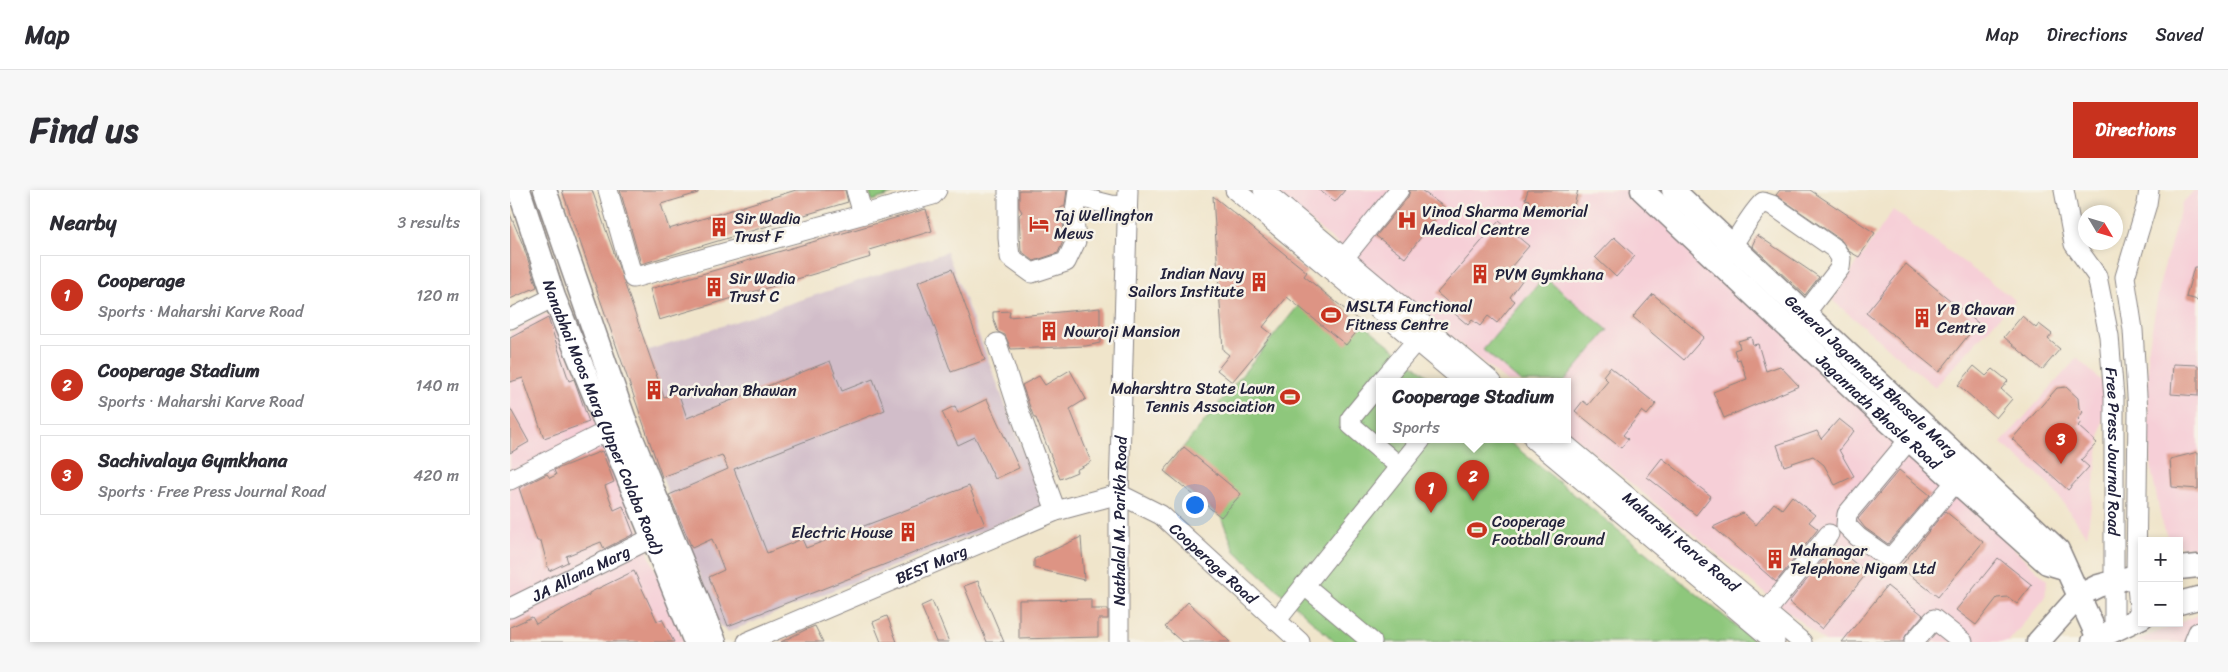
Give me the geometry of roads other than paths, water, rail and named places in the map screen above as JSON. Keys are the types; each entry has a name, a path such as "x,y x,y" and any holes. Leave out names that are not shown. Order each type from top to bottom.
{"main road":[{"name":"Nanabhai Moos Marg (Upper Colaba Road)","path":"519,190 554,297 609,430 715,642"},
{"name":"Nanabhai Moos Marg (Upper Colaba Road)","path":"546,190 627,426 695,642"},
{"name":"Jagannath Bhosle Road","path":"1642,190 1725,254 1962,474 2047,563 2064,568 2101,636"},
{"path":"1673,190 1725,254"},
{"path":"2183,568 2198,566"},
{"path":"2038,642 2080,595 2112,581 2138,575"},
{"path":"2183,602 2198,598"},
{"path":"2101,636 2138,618"}],"street":[{"path":"608,190 633,278 932,195 937,190"},
{"path":"856,190 863,214"},
{"path":"1008,190 1010,257 1032,273 1066,262 1076,241 1074,220 1079,194 1111,205 1128,198"},
{"path":"1235,190 1460,378"},
{"path":"1263,190 1487,378"},
{"path":"1344,258 1399,190"},
{"name":"Free Press Journal Road","path":"2064,190 2074,244 2097,276 2109,336 2114,398 2112,581 2101,636"},
{"name":"Free Press Journal Road","path":"2139,537 2138,412 2133,330 2125,277 2147,204 2149,190"},
{"name":"Nathalal M. Parikh Road","path":"1120,642 1119,494 1128,198"},
{"path":"1725,254 1755,210 1763,202 1772,205 1835,249 1840,258 1840,268 1798,322"},
{"path":"2097,276 2125,277"},
{"path":"510,319 554,297"},
{"path":"1387,378 1416,341"},
{"path":"997,343 1018,408 1056,511"},
{"path":"1376,391 1351,418 1350,422 1351,425 1399,466"},
{"path":"510,480 609,430"},
{"path":"1916,432 1848,514 1846,525 1858,537 1890,559 1962,474"},
{"path":"1276,620 1418,443"},
{"name":"Maharshi Karve Road","path":"1538,443 1776,642"},
{"name":"Maharshi Karve Road","path":"1564,443 1802,642"},
{"name":"BEST Marg","path":"747,642 1056,511 1119,494"},
{"name":"Cooperage Road","path":"1119,494 1161,515 1300,642"},
{"name":"JA Allana Marg","path":"510,608 660,534"},
{"path":"1766,612 1829,534"},
{"path":"1304,585 1372,642"},
{"path":"1914,642 1934,619 1963,642"},
{"path":"2194,642 2198,632"}],"place":[{"name":"Vinod Sharma Memorial Medical Centre","path":"1407,220"},
{"name":"Taj Wellington Mews","path":"1039,224"},
{"name":"Sir Wadia Trust F","path":"719,227"},
{"name":"PVM Gymkhana","path":"1480,274"},
{"name":"Indian Navy Sailors Institute","path":"1259,282"},
{"name":"Sir Wadia Trust C","path":"714,287"},
{"name":"MSLTA Functional Fitness Centre","path":"1331,315"},
{"name":"Y B Chavan Centre","path":"1922,318"},
{"name":"Nowroji Mansion","path":"1049,331"},
{"name":"Parivahan Bhawan","path":"654,390"},
{"name":"Maharshtra State Lawn Tennis Association","path":"1290,397"},
{"name":"Sachivalaya Gymkhana","path":"2061,464"},
{"name":"Cooperage Stadium","path":"1473,501"},
{"name":"Cooperage","path":"1431,513"},
{"name":"Cooperage Football Ground","path":"1477,530"},
{"name":"Electric House","path":"908,532"},
{"name":"Mahanagar Telephone Nigam Ltd","path":"1775,559"}]}
